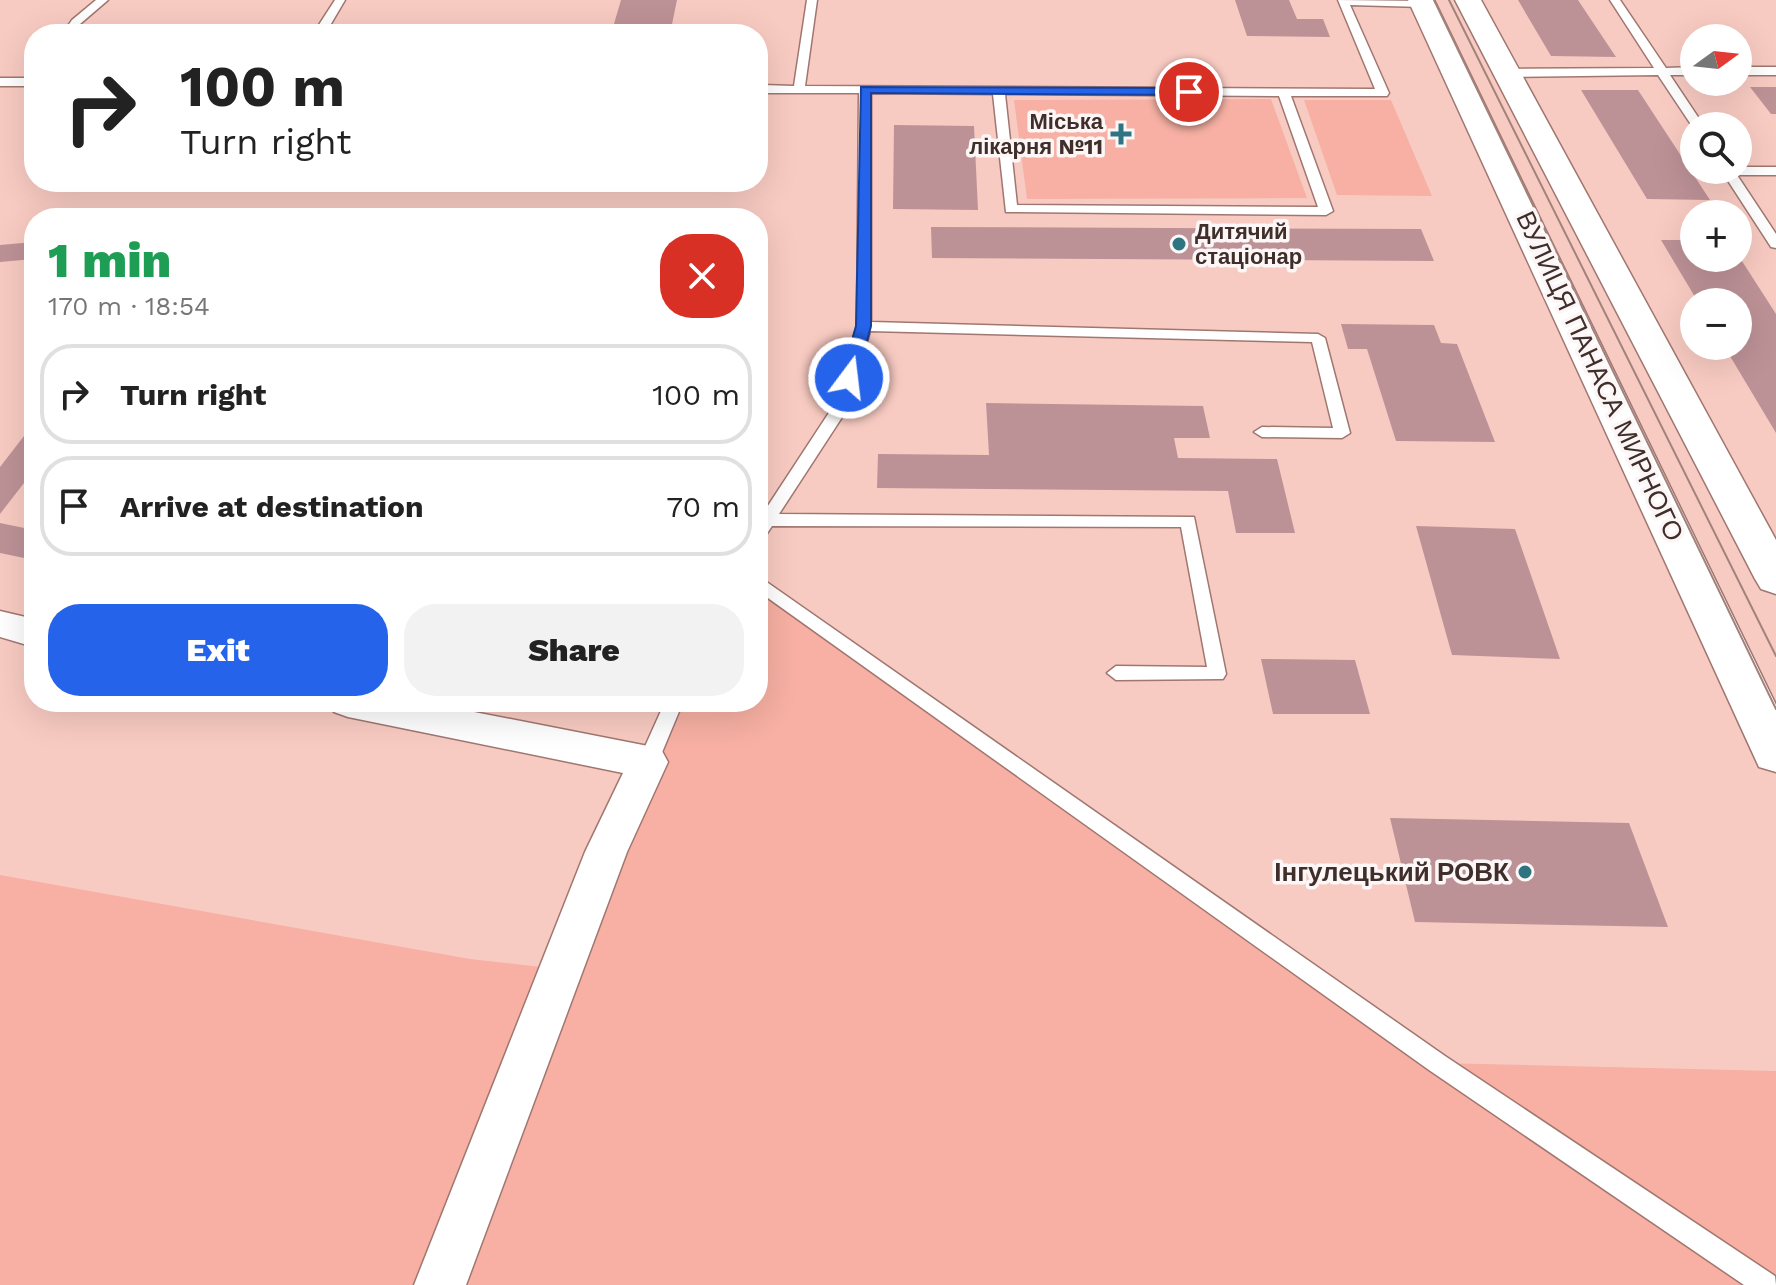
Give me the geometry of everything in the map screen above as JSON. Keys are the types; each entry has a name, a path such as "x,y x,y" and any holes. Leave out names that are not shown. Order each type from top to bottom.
{"main road":[{"name":"ВУЛИЦЯ ПАНАСА МИРНОГО","path":"1468,0 1776,579"},
{"name":"ВУЛИЦЯ ПАНАСА МИРНОГО","path":"1422,2 1776,754"}],"street":[{"path":"0,624 24,630"},
{"path":"398,712 648,762 606,852 440,1285"}],"lane":[{"path":"75,24 103,0"},
{"path":"325,24 340,0"},
{"path":"799,89 812,0"},
{"path":"1615,0 1689,112"},
{"path":"768,89 1383,93 1343,1 1422,2"},
{"path":"1505,73 1680,71"},
{"path":"1752,71 1776,71"},
{"path":"0,82 24,82"},
{"path":"768,519 842,405 864,326 865,90"},
{"path":"999,90 1011,209 1326,211 1284,92"},
{"path":"1752,171 1776,171"},
{"path":"1736,184 1776,244"},
{"path":"864,326 1318,338 1342,433 1262,432"},
{"path":"768,527 1188,521 1217,674 1116,673"},
{"path":"768,589 1437,1063 1766,1285"},
{"path":"648,762 670,712"}],"shaded area":[{"path":"1271,99 1307,198 1027,199 1014,100"},
{"path":"1304,100 1391,100 1432,196 1337,195"},
{"path":"768,589 1437,1063 1776,1071 1776,1285 0,1285 0,875 470,959 560,969 670,712 768,712"}],"building":[{"path":"621,0 677,0 672,24 614,24"},
{"path":"1235,0 1289,0 1297,19 1323,19 1330,37 1247,36"},
{"path":"1518,0 1578,0 1616,57 1551,56"},
{"path":"1752,87 1776,87 1776,114 1771,114"},
{"path":"1581,90 1638,90 1680,154 1680,184 1700,184 1710,200 1647,199"},
{"path":"894,125 974,126 978,210 893,209"},
{"name":"Дитячий стаціонар","path":"931,227 1421,229 1434,261 932,258"},
{"path":"1661,240 1680,240 1680,272"},
{"path":"24,243 24,260 0,262 0,245"},
{"path":"1680,272 1749,272 1776,314 1776,433 1732,360 1752,360 1752,288 1690,288"},
{"path":"1341,324 1434,325 1441,343 1457,344 1495,442 1396,441 1367,349 1348,349"},
{"path":"986,403 1203,406 1210,438 1174,438 1178,458 1277,459 1295,533 1236,533 1228,491 877,488 878,454 989,455"},
{"path":"24,436 24,483 0,514 0,467"},
{"path":"0,523 24,528 24,558 0,553"},
{"path":"1416,526 1515,529 1560,659 1452,655"},
{"path":"1261,659 1355,660 1370,714 1273,714"},
{"name":"Інгулецький РОВК","path":"1390,818 1629,823 1668,927 1415,922"}],"tram line":[{"path":"1434,0 1776,709"},
{"path":"1449,0 1776,656"}],"place":[{"name":"Міська лікарня №11","path":"1121,134"},
{"name":"Дитячий стаціонар","path":"1179,244"},
{"name":"Інгулецький РОВК","path":"1525,872"}],"route":[{"path":"849,378 864,326 865,90 1189,92"}]}
